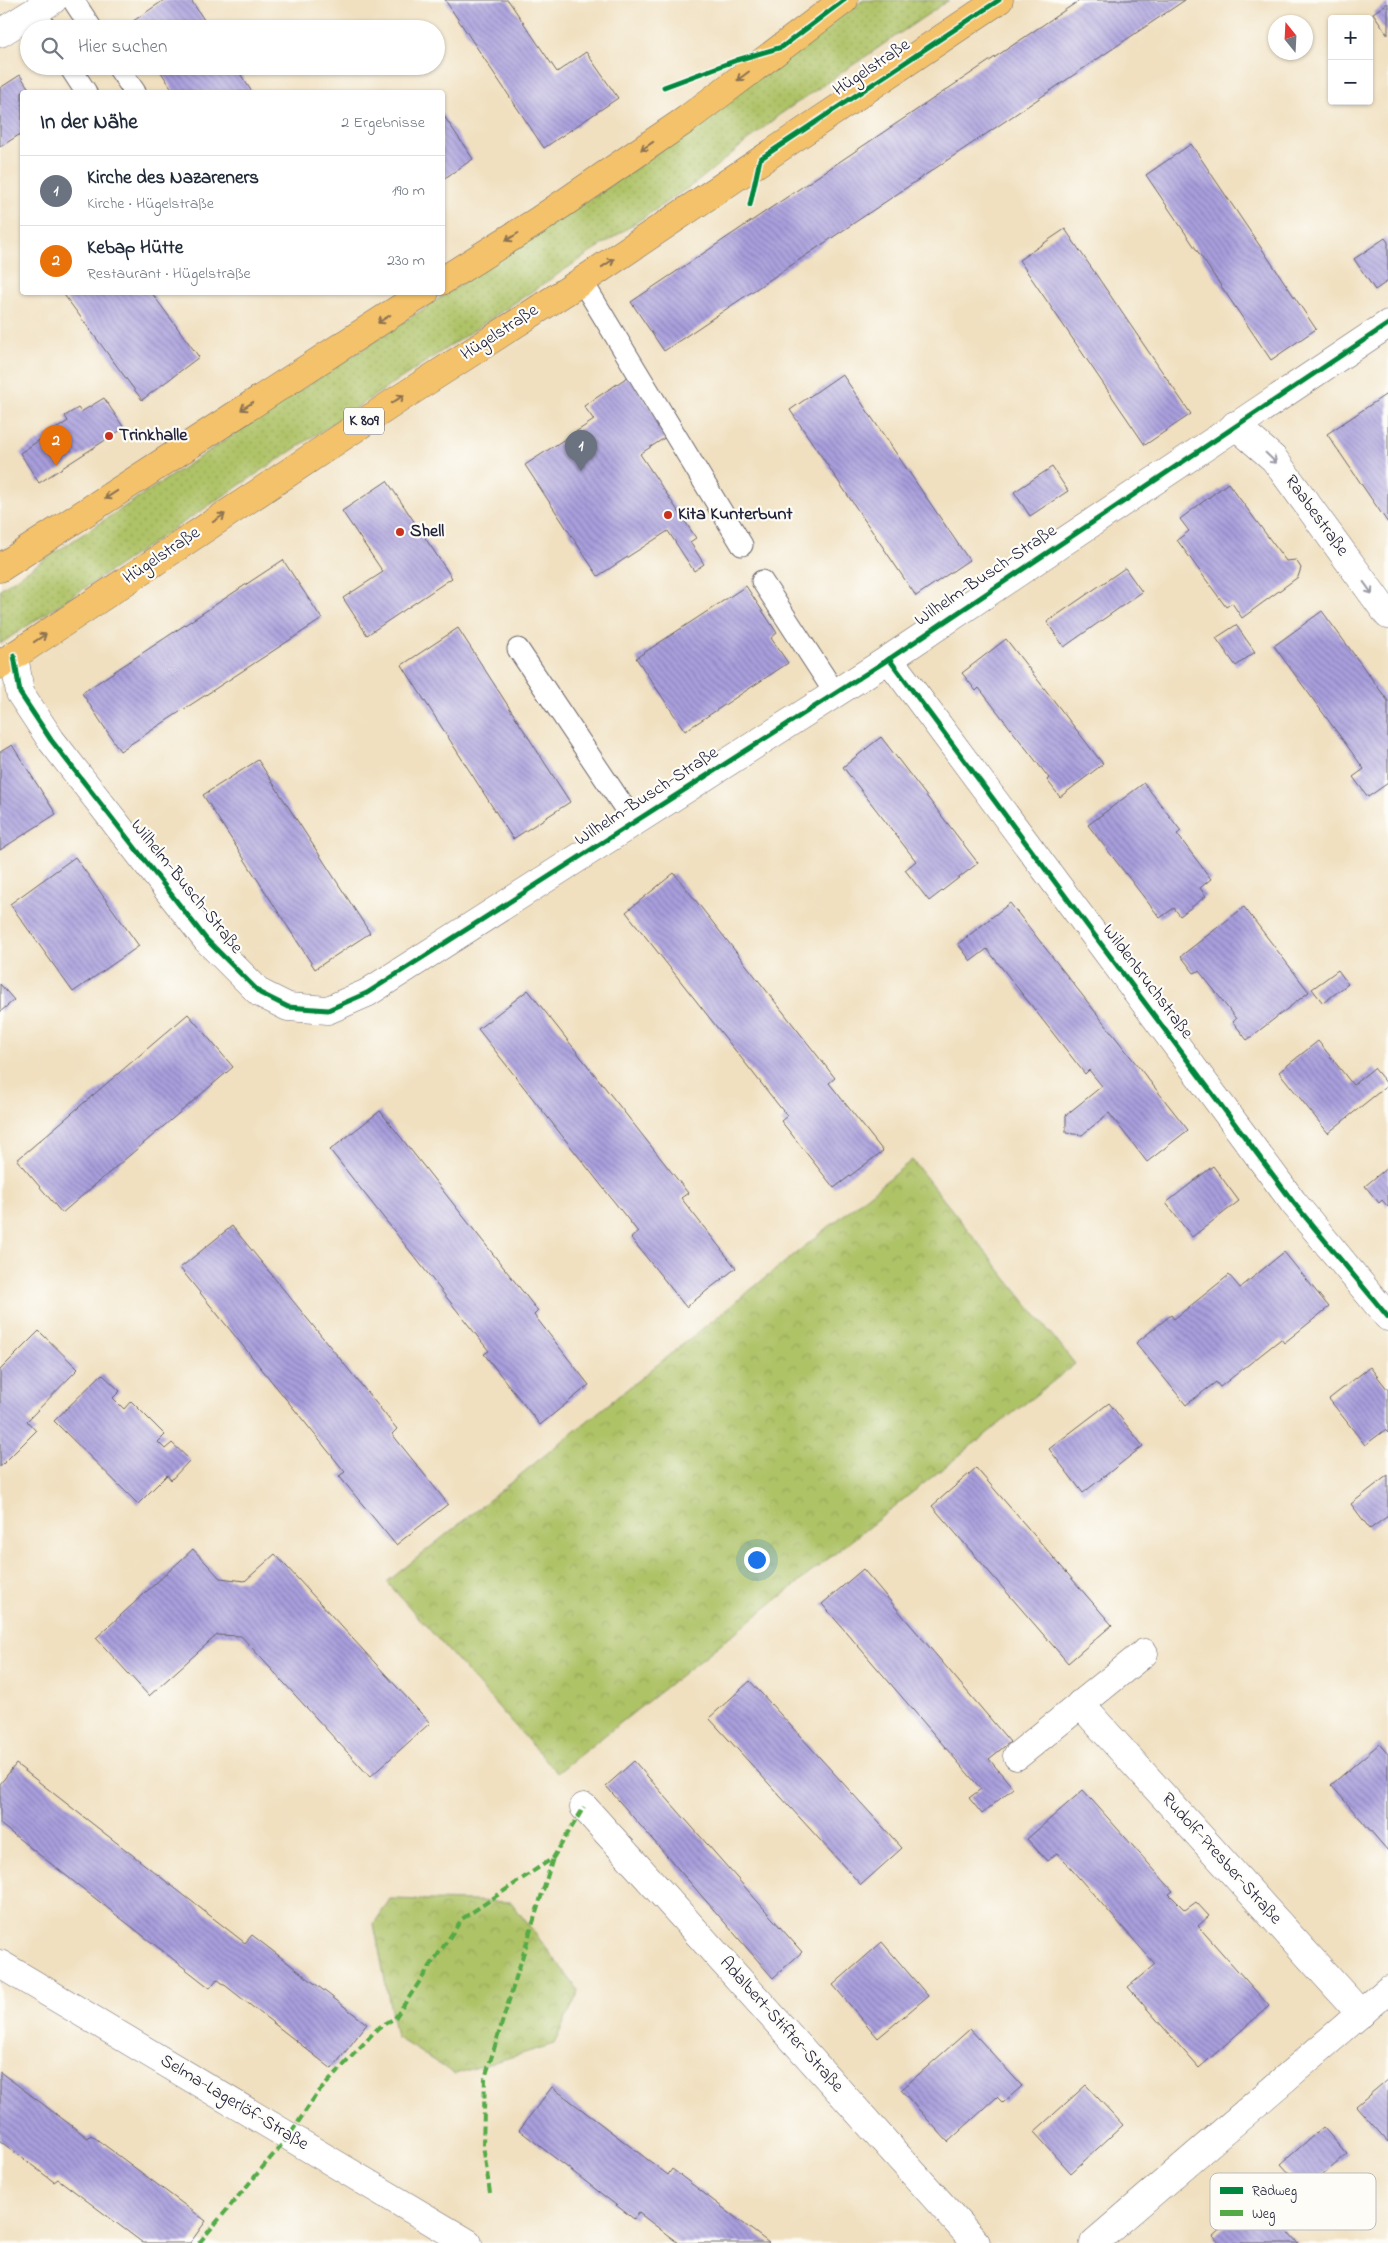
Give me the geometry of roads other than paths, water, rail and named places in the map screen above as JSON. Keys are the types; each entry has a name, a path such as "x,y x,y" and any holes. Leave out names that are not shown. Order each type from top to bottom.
{"main road":[{"path":"445,280 539,220 687,119 844,0"},
{"name":"Hügelstraße","path":"7,660 399,398 582,281 992,3"},
{"path":"0,568 420,295"}],"street":[{"path":"29,20 44,13"},
{"path":"0,33 20,24"},
{"name":"Wilhelm-Busch-Straße","path":"7,660 20,693 51,740 206,938 260,993 288,1007 328,1010 367,993 889,659 1388,324"},
{"name":"Raabestraße","path":"1235,425 1274,459 1388,615"},
{"name":"Wildenbruchstraße","path":"889,659 1293,1202 1388,1318"},
{"path":"1017,1756 1144,1653"},
{"name":"Rudolf-Presber-Straße","path":"1080,1704 1361,2014"},
{"name":"Adalbert-Stifter-Straße","path":"584,1807 976,2243"},
{"name":"Selma-Lagerlöf-Straße","path":"0,1964 468,2243"},
{"path":"1094,2243 1388,1990"}],"lane":[{"path":"73,0 86,20"},
{"path":"75,75 85,90"},
{"path":"123,75 134,90"},
{"path":"582,281 742,545"},
{"path":"762,581 835,693"},
{"path":"518,649 634,822"}],"place":[{"name":"Trinkhalle","path":"109,436"},
{"name":"Kebap Hütte","path":"56,466"},
{"name":"Kirche des Nazareners","path":"581,471"},
{"name":"Kita Kunterbunt","path":"668,515"},
{"name":"Shell","path":"400,532"}]}
